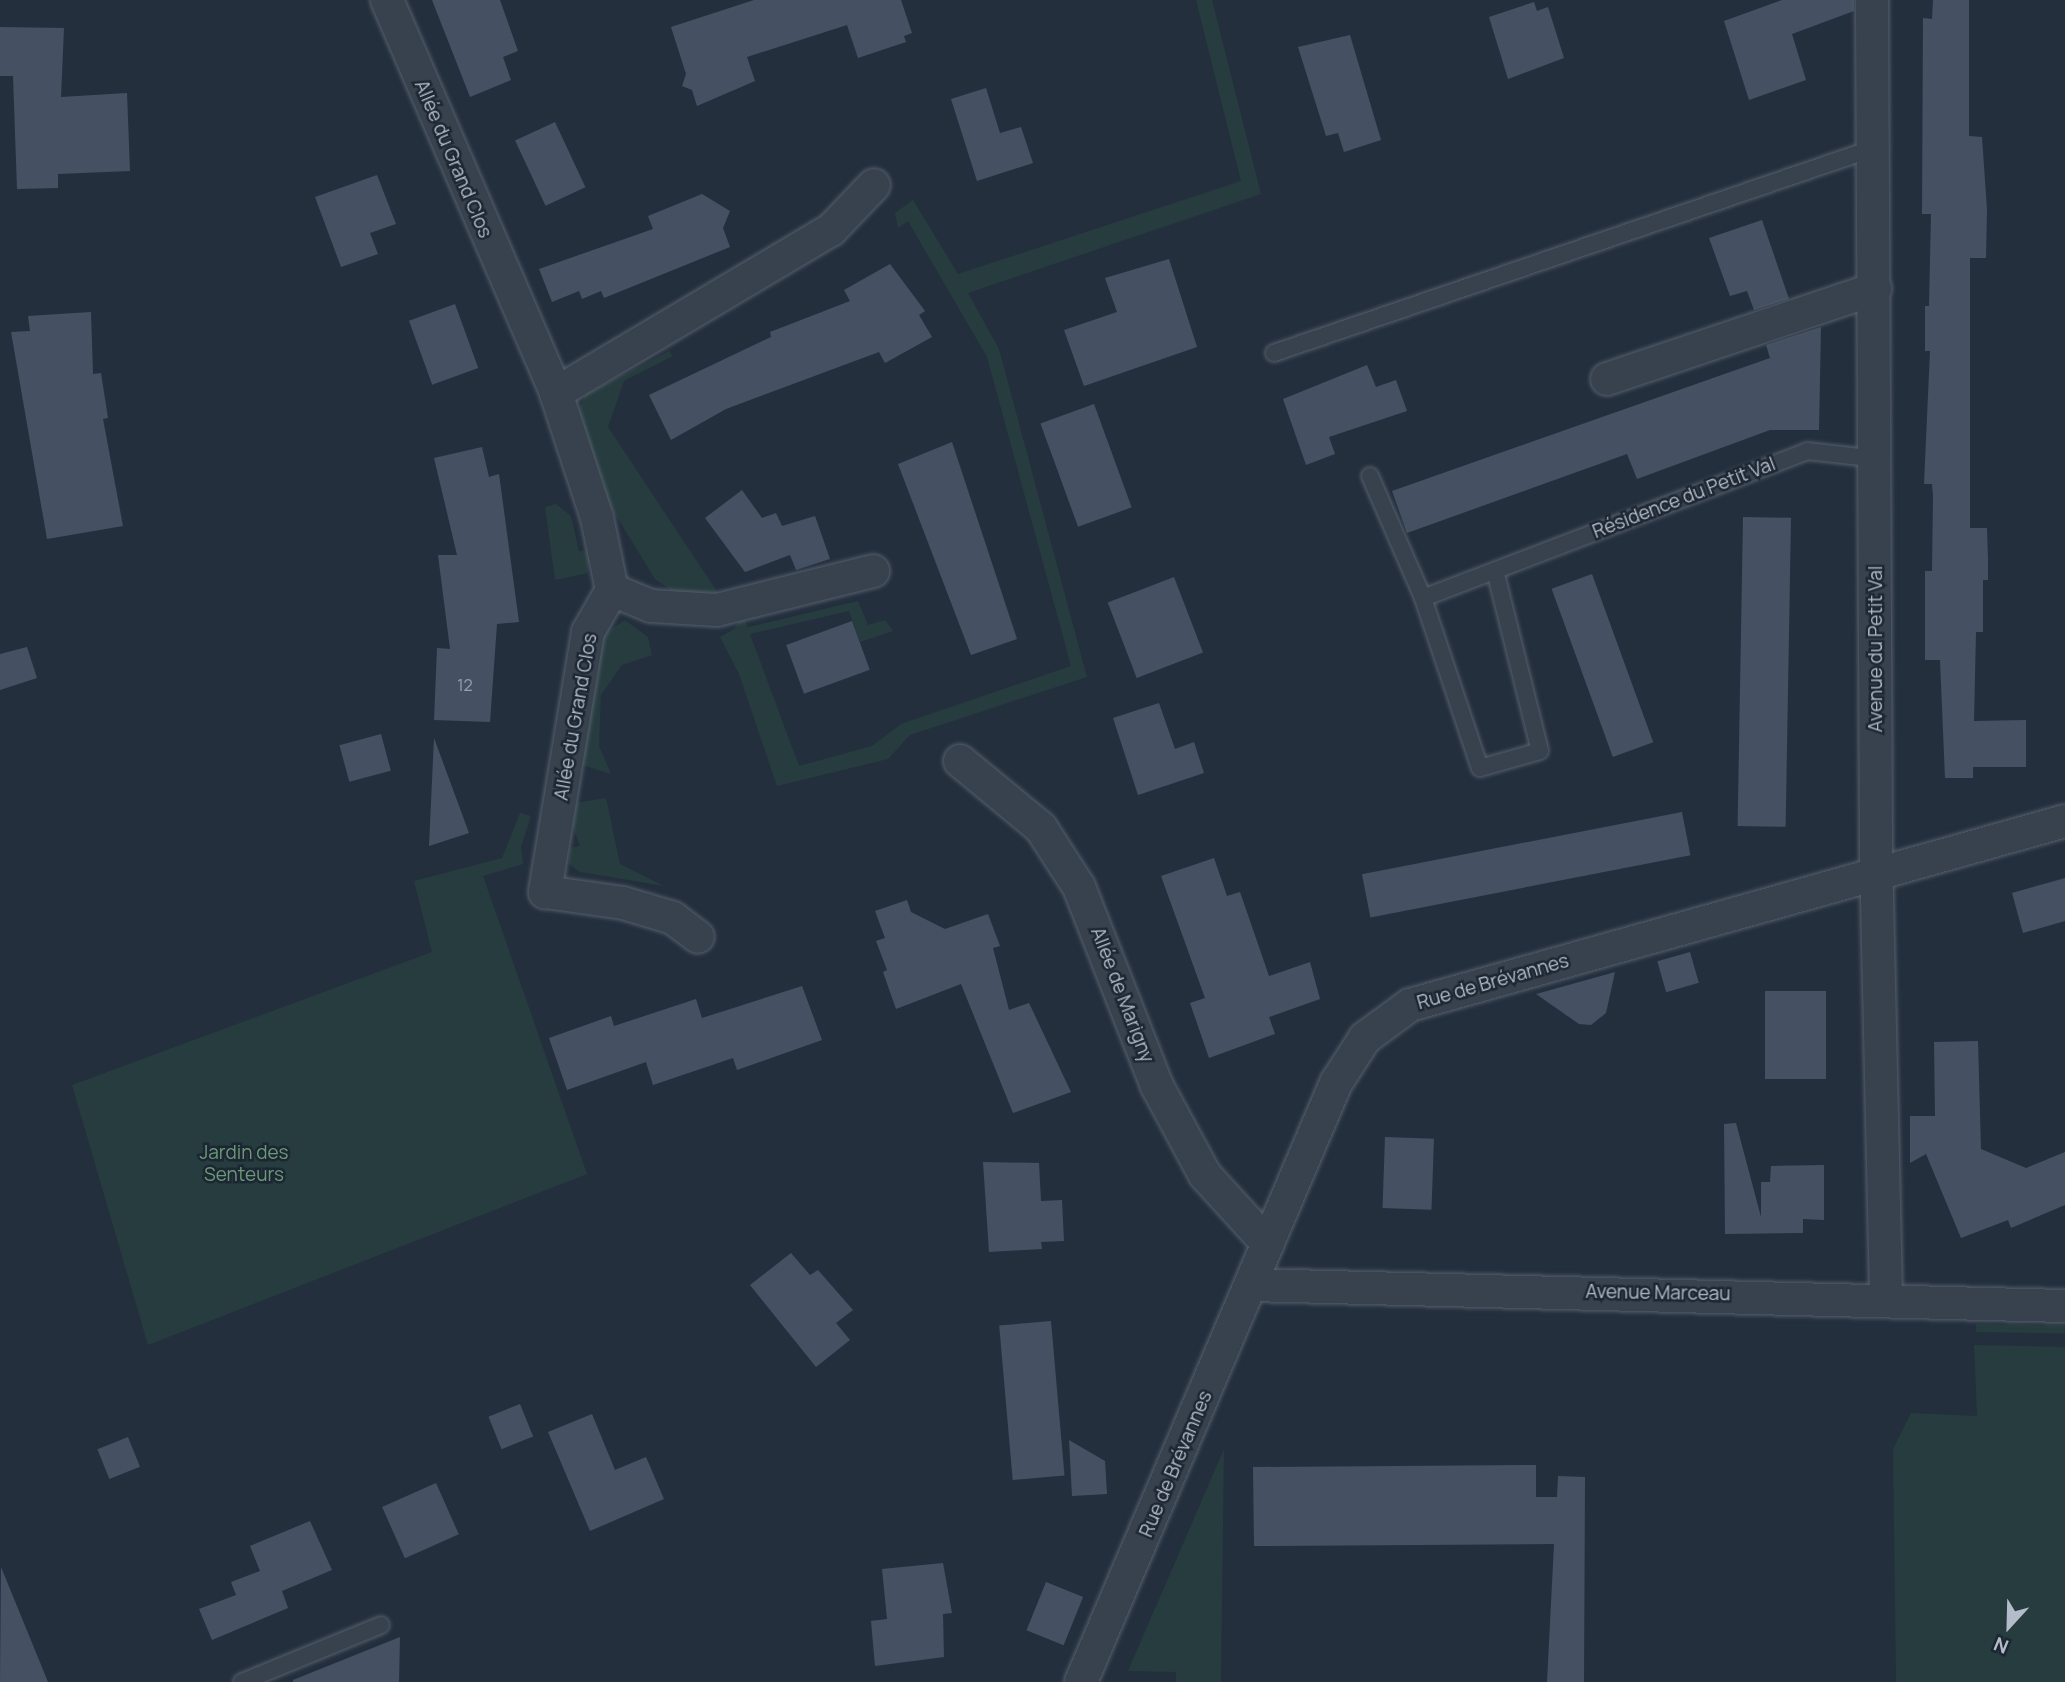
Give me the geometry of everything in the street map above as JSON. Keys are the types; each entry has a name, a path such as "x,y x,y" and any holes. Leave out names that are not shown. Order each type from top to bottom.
{"street":[{"name":"Allée du Grand Clos","path":"387,0 556,393 597,518 612,590 588,632 545,892 623,903 673,918 698,937"},
{"name":"Avenue du Petit Val","path":"1872,0 1878,874 1886,1297"},
{"path":"556,393 831,230 874,185"},
{"path":"1607,379 1875,289"},
{"path":"612,590 651,606 717,610 873,571"},
{"name":"Allée de Marigny","path":"960,761 1041,828 1079,887 1157,1086 1205,1175 1268,1244"},
{"name":"Rue de Brévannes","path":"1081,1682 1349,1059 1364,1038 1410,1005 2065,821"},
{"name":"Avenue Marceau","path":"1251,1285 1886,1297 2065,1306"}],"lane":[{"path":"1273,353 1874,148"},
{"name":"Résidence du Petit Val","path":"1423,598 1807,451 1877,459"},
{"path":"1370,476 1423,598 1480,768 1540,751 1495,571"},
{"path":"242,1682 381,1625"}],"green space":[{"path":"1196,0 1212,0 1261,194 968,293 999,349 1087,677 910,735 888,759 777,786 739,674 720,637 734,629 742,616 748,627 858,601 868,625 885,620 893,631 860,642 849,611 750,634 799,766 872,746 901,724 1071,666 987,357 908,221 898,228 895,213 913,200 958,274 1241,181"},
{"path":"669,351 673,356 624,381 608,427 722,599 673,592 655,579 604,496 576,414 586,394"},
{"path":"556,504 571,516 579,551 590,551 588,573 555,580 545,507"},
{"path":"625,620 648,637 652,655 622,665 601,695 599,746 611,774 582,765 602,635"},
{"path":"606,798 620,864 664,886 580,872 569,864 570,848 580,846 571,823 575,803"},
{"name":"Jardin des Senteurs","path":"520,813 531,816 521,847 523,864 483,876 587,1174 148,1345 72,1085 432,952 414,881 502,858"},
{"path":"1976,1324 2065,1326 2065,1334 1976,1332"},
{"path":"1974,1345 2065,1347 2065,1682 1896,1682 1893,1449 1911,1413 1977,1416"},
{"path":"1224,1449 1221,1682 1176,1682 1176,1672 1128,1671"}],"building":[{"path":"432,0 500,0 518,51 503,57 511,80 470,97"},
{"path":"754,0 901,0 912,33 904,36 906,42 858,58 847,25 747,57 755,81 697,106 692,90 682,86 686,74 671,27"},
{"path":"1782,0 1854,0 1854,11 1792,34 1806,80 1749,100 1724,21"},
{"path":"1933,0 1969,0 1969,136 1982,137 1987,210 1986,258 1970,258 1970,528 1987,528 1988,559 1988,580 1983,580 1983,632 1976,632 1974,721 2026,720 2026,767 1973,767 1973,778 1945,778 1940,660 1925,660 1925,571 1932,571 1933,496 1932,484 1924,484 1930,351 1925,351 1925,306 1929,306 1931,214 1922,214 1923,18 1932,19"},
{"path":"1534,2 1537,11 1548,7 1564,58 1508,79 1489,17"},
{"path":"0,27 64,28 61,97 127,93 130,171 58,174 58,188 17,189 13,76 0,76"},
{"path":"1350,35 1381,140 1344,152 1338,133 1326,136 1298,47"},
{"path":"986,88 1000,133 1021,127 1033,163 977,181 951,99"},
{"path":"555,122 585,187 546,206 515,141"},
{"path":"377,175 396,224 370,233 378,254 341,267 315,197"},
{"path":"702,194 730,211 723,228 730,247 604,298 601,291 582,299 579,291 552,302 539,269 653,229 648,216"},
{"path":"1762,220 1789,299 1754,310 1747,291 1730,296 1709,238"},
{"path":"1169,259 1197,347 1084,386 1064,330 1117,312 1105,278"},
{"path":"890,264 925,311 919,315 932,337 885,363 879,352 726,409 671,440 649,395 771,337 770,332 850,301 844,290"},
{"path":"455,304 478,368 432,385 409,321"},
{"path":"91,312 93,374 101,373 108,418 103,419 123,526 47,539 11,332 30,331 28,316"},
{"path":"1821,327 1819,430 1770,430 1637,479 1627,454 1407,533 1392,491 1770,358 1766,345"},
{"path":"1367,365 1376,387 1396,380 1407,411 1329,437 1335,454 1306,465 1283,399"},
{"path":"1094,404 1132,507 1078,527 1040,423"},
{"path":"952,442 1017,639 971,655 898,464"},
{"path":"482,447 489,477 499,474 519,622 497,624 490,722 434,720 437,648 450,649 438,555 457,555 434,458"},
{"path":"742,490 762,518 776,513 782,526 815,516 830,559 796,570 790,555 745,572 705,518"},
{"path":"1743,517 1791,518 1786,827 1738,826"},
{"path":"1592,574 1653,742 1613,757 1552,589"},
{"path":"1174,577 1203,653 1137,678 1108,602"},
{"path":"852,621 870,670 804,694 786,645"},
{"path":"27,647 37,678 0,690 0,654"},
{"path":"1159,703 1175,749 1194,742 1204,773 1138,795 1113,718"},
{"path":"381,734 391,771 349,782 339,745"},
{"path":"434,738 469,833 429,846"},
{"path":"1682,812 1690,855 1370,917 1362,874"},
{"path":"1214,858 1227,896 1240,892 1269,976 1310,962 1320,999 1269,1017 1275,1034 1209,1058 1190,1003 1205,998 1161,876"},
{"path":"2065,878 2065,921 2023,933 2012,893"},
{"path":"907,900 911,912 945,929 988,914 1000,946 993,948 1009,1010 1029,1003 1071,1092 1013,1113 961,984 896,1009 883,972 887,970 876,941 885,938 875,911"},
{"path":"1690,952 1699,983 1666,992 1657,961"},
{"path":"1615,972 1606,1013 1591,1025 1579,1024 1536,994"},
{"path":"802,986 822,1040 737,1070 733,1058 653,1085 646,1062 567,1090 549,1038 611,1016 614,1026 696,999 702,1018"},
{"path":"1765,991 1826,991 1826,1079 1765,1079"},
{"path":"1978,1041 1981,1149 2026,1168 2065,1152 2065,1205 2011,1228 2008,1220 1961,1238 1926,1154 1910,1163 1910,1116 1935,1116 1934,1042"},
{"path":"1736,1123 1761,1217 1761,1182 1770,1182 1771,1166 1824,1165 1824,1220 1803,1219 1803,1233 1725,1234 1724,1124"},
{"path":"1385,1137 1434,1139 1431,1210 1383,1208"},
{"path":"983,1162 1039,1163 1041,1201 1062,1200 1064,1241 1041,1242 1042,1249 989,1252"},
{"path":"791,1253 810,1275 818,1270 853,1310 836,1323 850,1340 816,1367 750,1285"},
{"path":"1051,1321 1065,1475 1013,1480 999,1326"},
{"path":"520,1404 533,1436 502,1449 488,1417"},
{"path":"592,1414 615,1470 646,1457 664,1499 590,1531 548,1432"},
{"path":"128,1437 140,1467 109,1479 97,1449"},
{"path":"1069,1440 1105,1461 1107,1494 1072,1496"},
{"path":"1536,1465 1536,1497 1557,1497 1558,1476 1585,1477 1584,1682 1547,1682 1554,1544 1254,1546 1253,1467"},
{"path":"436,1483 459,1534 405,1558 382,1507"},
{"path":"310,1521 332,1570 282,1591 288,1608 212,1640 199,1609 236,1595 231,1582 260,1571 250,1546"},
{"path":"943,1563 952,1613 943,1614 944,1657 875,1666 871,1621 887,1619 882,1569"},
{"path":"1,1567 48,1682 0,1682"},
{"path":"1046,1582 1083,1597 1064,1645 1027,1630"},
{"path":"400,1637 399,1682 293,1682 293,1680"}]}
